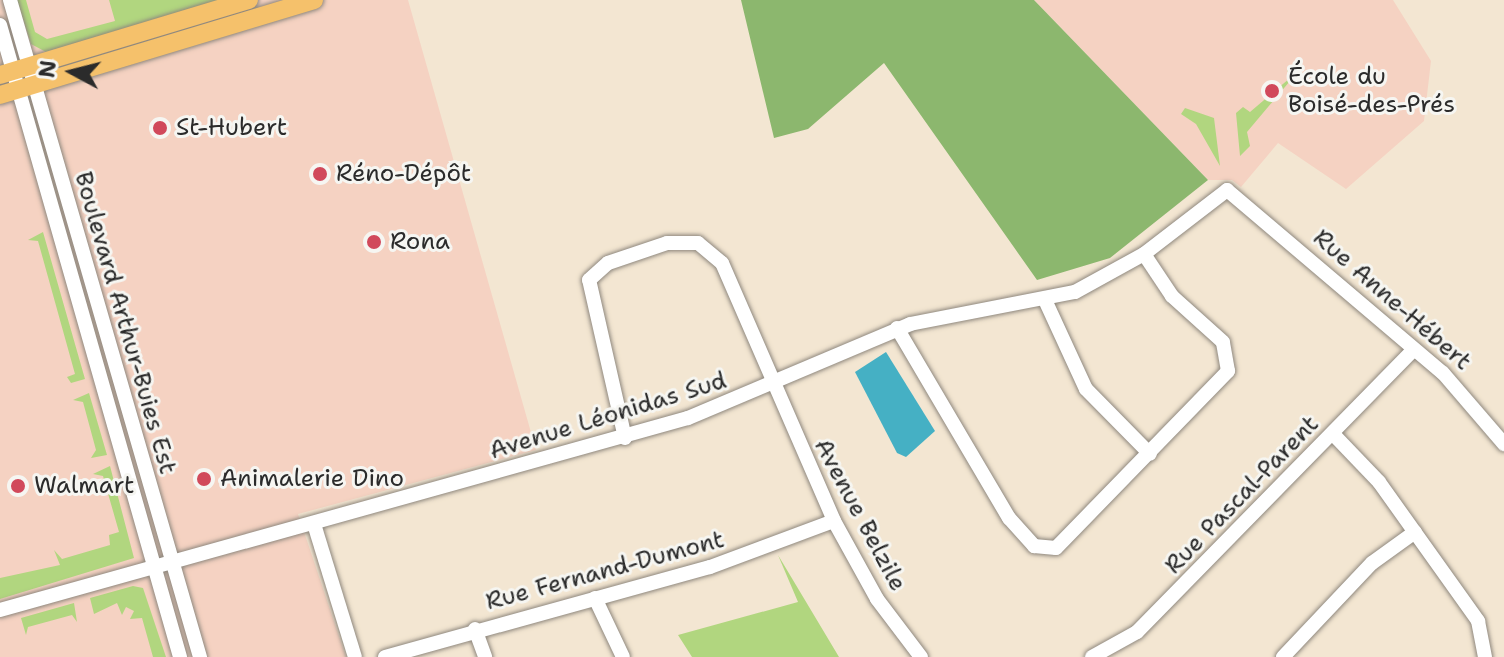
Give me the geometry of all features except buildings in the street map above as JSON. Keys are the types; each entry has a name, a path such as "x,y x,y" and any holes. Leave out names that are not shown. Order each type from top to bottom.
{"main road":[{"path":"14,71 249,0"},
{"path":"17,91 314,0"}],"street":[{"name":"Boulevard Arthur-Buies Est","path":"10,0 17,91 180,657"},
{"name":"Boulevard Arthur-Buies Est","path":"0,25 14,71"},
{"name":"Boulevard Arthur-Buies Est","path":"17,91 200,657"},
{"name":"Avenue Léonidas Sud","path":"0,610 625,438 772,386 897,328 1045,300 1144,254 1216,193 1240,198"},
{"name":"Rue Anne-Hébert","path":"1240,198 1469,397 1504,444"},
{"name":"Avenue Belzile","path":"625,438 587,293 596,269 682,241 712,251 834,521 877,599 921,657"},
{"path":"897,328 1009,518 1034,546 1064,543 1150,454 1230,360 1223,342 1172,296 1144,254"},
{"path":"1045,300 1080,380 1150,454"},
{"name":"Rue Pascal-Parent","path":"1092,657 1111,654 1216,555 1413,350"},
{"path":"1333,434 1415,532 1482,628 1485,657"},
{"name":"Rue Fernand-Dumont","path":"385,657 475,629 772,548 834,521"},
{"path":"314,524 355,657"},
{"path":"1283,657 1372,563 1415,532"},
{"path":"595,598 623,657"},
{"path":"475,629 485,657"}],"shaded area":[{"path":"0,0 408,0 536,450 298,514 346,657 0,657"},
{"name":"École du Boisé-des-Prés","path":"1034,0 1393,0 1431,61 1424,121 1346,189 1278,143 1241,187 1232,180 1208,180"}],"green space":[{"path":"17,0 26,0 35,32 47,39 115,21 109,0 226,0 46,52 31,44"},
{"path":"741,0 1034,0 1208,180 1110,258 1037,280 884,63 808,129 774,138"},
{"path":"1287,70 1295,75 1247,132 1250,146 1240,156 1236,113 1243,107 1250,112 1290,78"},
{"path":"1185,108 1214,118 1220,166 1196,124 1181,114"},
{"path":"43,232 85,379 71,383 67,377 75,374 38,241 28,240"},
{"path":"89,393 107,455 91,458 96,450 83,402 73,400"},
{"path":"110,466 134,558 0,599 0,578 60,565 54,550 62,559 110,545 109,535 119,532 103,476 93,474"},
{"path":"778,555 839,657 692,657 678,635 798,602"},
{"path":"133,586 143,588 166,657 153,657 142,618 130,619 134,611 126,607 122,615 117,603 94,614 90,598"},
{"path":"74,603 77,622 72,615 28,627 26,635 21,618"}],"water":[{"path":"886,352 935,431 906,457 897,453 855,372"}],"place":[{"name":"École du Boisé-des-Prés","path":"1272,91"},
{"name":"St-Hubert","path":"160,128"},
{"name":"Réno-Dépôt","path":"320,174"},
{"name":"Rona","path":"374,242"},
{"name":"Animalerie Dino","path":"204,479"},
{"name":"Walmart","path":"18,486"}]}
